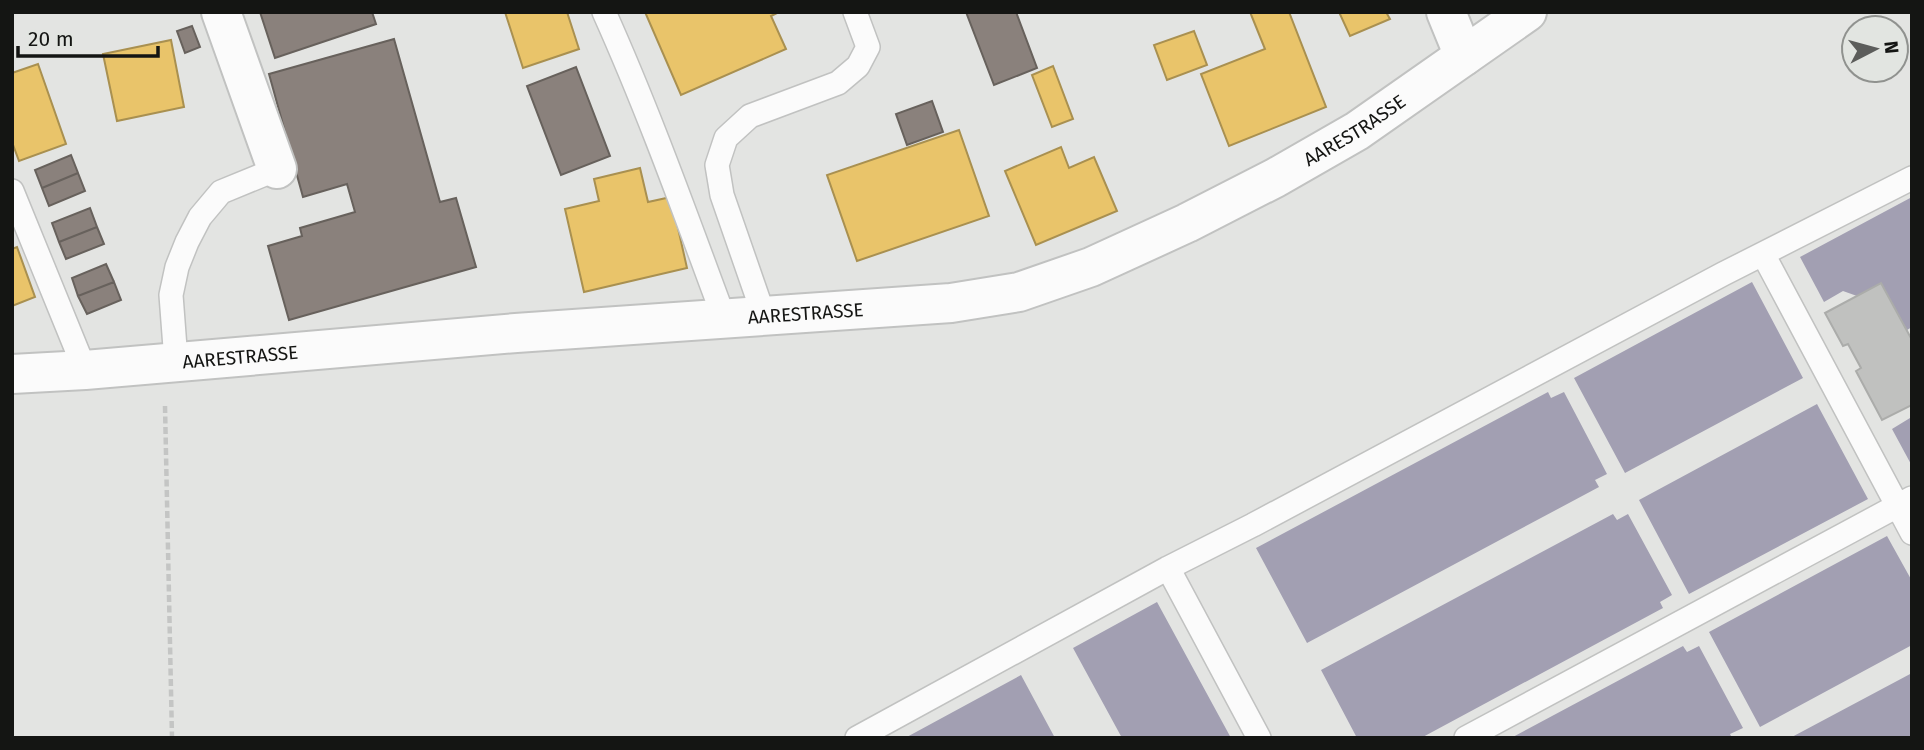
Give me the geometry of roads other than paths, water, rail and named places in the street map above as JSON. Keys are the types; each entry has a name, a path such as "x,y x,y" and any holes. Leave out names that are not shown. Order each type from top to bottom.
{"street":[{"path":"221,12 277,169"},
{"path":"1446,12 1464,56"},
{"name":"AARESTRASSE","path":"12,374 503,334 951,303 1019,292 1091,267 1187,223 1275,178 1357,131 1527,12"}],"lane":[{"path":"604,12 679,196 724,318"},
{"path":"764,316 722,195 717,165 726,138 750,116 838,83 858,66 868,47 855,12"},
{"path":"170,362 171,295 177,267 200,217 221,192 277,169"},
{"path":"857,738 1168,568 1912,177"},
{"path":"12,191 85,370"},
{"path":"1763,254 1905,502 1912,533"},
{"path":"1466,738 1905,502"},
{"path":"1168,568 1259,738"}]}
